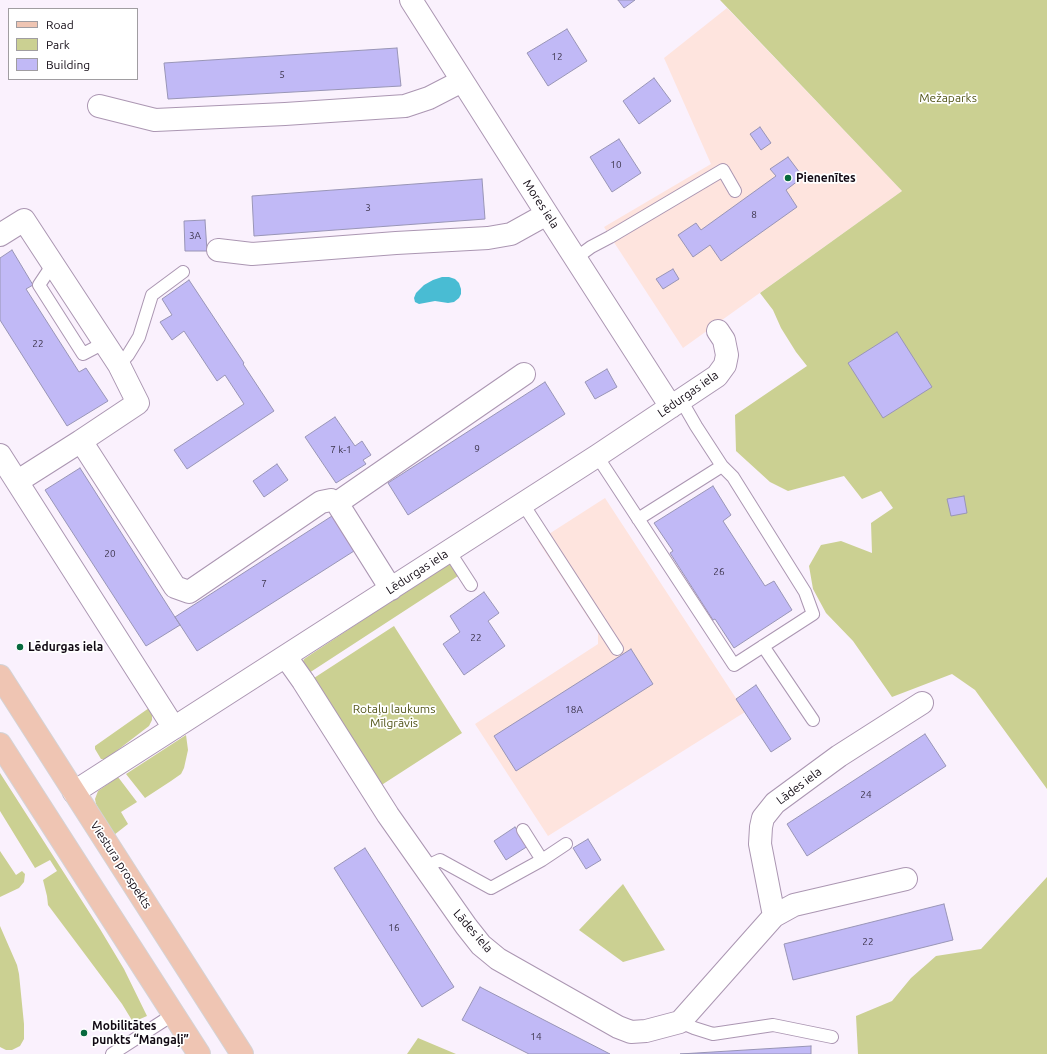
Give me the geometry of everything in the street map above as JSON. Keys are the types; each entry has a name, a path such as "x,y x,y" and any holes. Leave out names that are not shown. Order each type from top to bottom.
{"main road":[{"name":"Viestura prospekts","path":"0,676 242,1054"},
{"path":"0,744 199,1054"}],"street":[{"name":"Mores iela","path":"411,0 547,214 676,403"},
{"path":"99,106 155,120 285,114 405,106 429,98 462,81"},
{"path":"218,250 252,254 396,243 488,238 511,234 547,214"},
{"path":"0,236 24,220 119,365 138,403 18,481"},
{"name":"Lēdurgas iela","path":"74,792 597,456 717,376 725,365 727,355 726,345 718,331"},
{"path":"337,503 524,374"},
{"path":"81,441 175,587 189,592 321,502 331,500 337,503 391,589"},
{"path":"0,454 174,728"},
{"name":"Lādes iela","path":"286,657 303,681 388,815 481,945 498,959 618,1027 631,1032 646,1031 680,1022"},
{"name":"Lādes iela","path":"774,916 760,844 760,826 763,818 775,803 839,756 922,703"},
{"path":"680,1022 774,916 794,905 906,879"}],"lane":[{"path":"576,258 591,247 723,170 734,191"},
{"path":"119,365 140,337 152,296 183,272"},
{"path":"597,456 734,665 812,614 805,592 733,477 722,466 696,426 676,403"},
{"path":"638,519 722,466"},
{"path":"522,504 617,649"},
{"path":"449,551 471,585"},
{"path":"763,646 813,720"},
{"path":"523,830 542,860"},
{"path":"425,867 440,860 491,888 542,860 566,844"},
{"path":"112,1054 174,1014"},
{"path":"680,1022 713,1034 773,1025 832,1037"}],"shaded area":[{"name":"Pienenītes","path":"727,8 902,191 683,348 604,227 711,164 664,58"},
{"path":"605,498 745,712 548,836 475,724 598,644 598,633 538,541"}],"green space":[{"name":"Mežaparks","path":"720,0 1047,0 1047,789 975,690 952,674 892,697 853,641 826,613 813,589 809,566 821,545 841,541 872,553 871,523 893,508 881,491 862,499 844,476 788,491 770,482 736,451 735,415 807,366 781,328 773,310 760,293 902,191"},
{"path":"449,563 458,576 309,673 301,666 304,659"},
{"name":"Rotaļu laukums Mīlgrāvis","path":"394,626 462,733 380,786 314,678"},
{"path":"149,708 152,715 152,720 149,726 106,759 101,759 95,749 95,746"},
{"path":"186,735 188,750 181,774 145,798 126,774"},
{"path":"0,773 100,929 124,969 147,1016 133,1022 122,1004 48,905 43,880 57,871 50,860 35,868 0,811"},
{"path":"118,777 137,802 121,812 128,824 114,835 99,810 95,799 98,791"},
{"path":"0,851 16,875 22,871 25,874 24,882 19,888 0,897"},
{"path":"1047,877 1047,1054 858,1054 856,1016 892,1001 911,978 936,956 981,949"},
{"path":"623,884 665,950 623,962 579,930"},
{"path":"0,926 17,965 24,1024 24,1039 20,1046 12,1050 6,1050 0,1047"},
{"path":"418,1038 456,1054 407,1054"}],"water":[{"path":"442,277 455,279 459,283 461,294 459,298 454,302 448,303 435,301 419,304 415,302 414,298 416,293 424,285"}],"building":[{"path":"618,0 635,0 624,8"},
{"path":"567,29 587,61 548,86 527,53"},
{"path":"397,48 401,86 168,99 164,63"},
{"path":"654,78 671,101 639,124 623,101"},
{"path":"760,127 771,143 761,150 750,134"},
{"path":"619,139 641,173 612,192 590,157"},
{"path":"788,157 803,177 786,190 797,207 721,261 710,245 693,257 678,235 696,223 701,230 776,176 770,169"},
{"path":"482,179 485,219 254,236 252,196"},
{"path":"205,220 207,251 185,251 184,221"},
{"path":"12,250 33,285 26,289 79,372 86,368 108,401 67,426 0,320 0,258"},
{"path":"673,269 679,279 663,289 656,279"},
{"path":"189,280 274,411 187,469 174,450 244,404 225,375 217,381 184,331 172,340 160,322 172,315 162,299"},
{"path":"897,332 932,387 883,418 848,363"},
{"path":"607,369 617,387 595,399 585,382"},
{"path":"545,382 565,414 408,515 388,483"},
{"path":"335,417 355,446 362,441 371,455 363,460 366,464 336,483 305,437"},
{"path":"277,464 288,480 264,497 253,481"},
{"path":"80,468 180,625 146,646 45,490"},
{"path":"713,486 731,515 723,521 765,586 774,581 792,610 734,648 715,619 713,620 670,553 673,551 654,523"},
{"path":"964,496 967,513 951,516 947,499"},
{"path":"332,516 354,551 197,651 175,617"},
{"path":"484,592 499,613 488,621 505,646 464,675 443,644 460,632 450,616"},
{"path":"631,649 653,684 516,771 494,736"},
{"path":"756,685 791,739 771,752 736,699"},
{"path":"925,734 946,766 807,856 787,824"},
{"path":"515,827 528,846 506,860 494,841"},
{"path":"588,839 601,860 586,869 573,848"},
{"path":"365,848 454,987 422,1007 334,868"},
{"path":"944,904 953,940 793,980 784,944"},
{"path":"480,987 610,1054 529,1054 462,1020"},
{"path":"811,1046 811,1054 680,1054"}],"place":[{"name":"Pienenītes","path":"788,178"},
{"name":"Lēdurgas iela","path":"20,647"},
{"name":"Mobilitātes punkts “Mangaļi”","path":"84,1033"}]}
